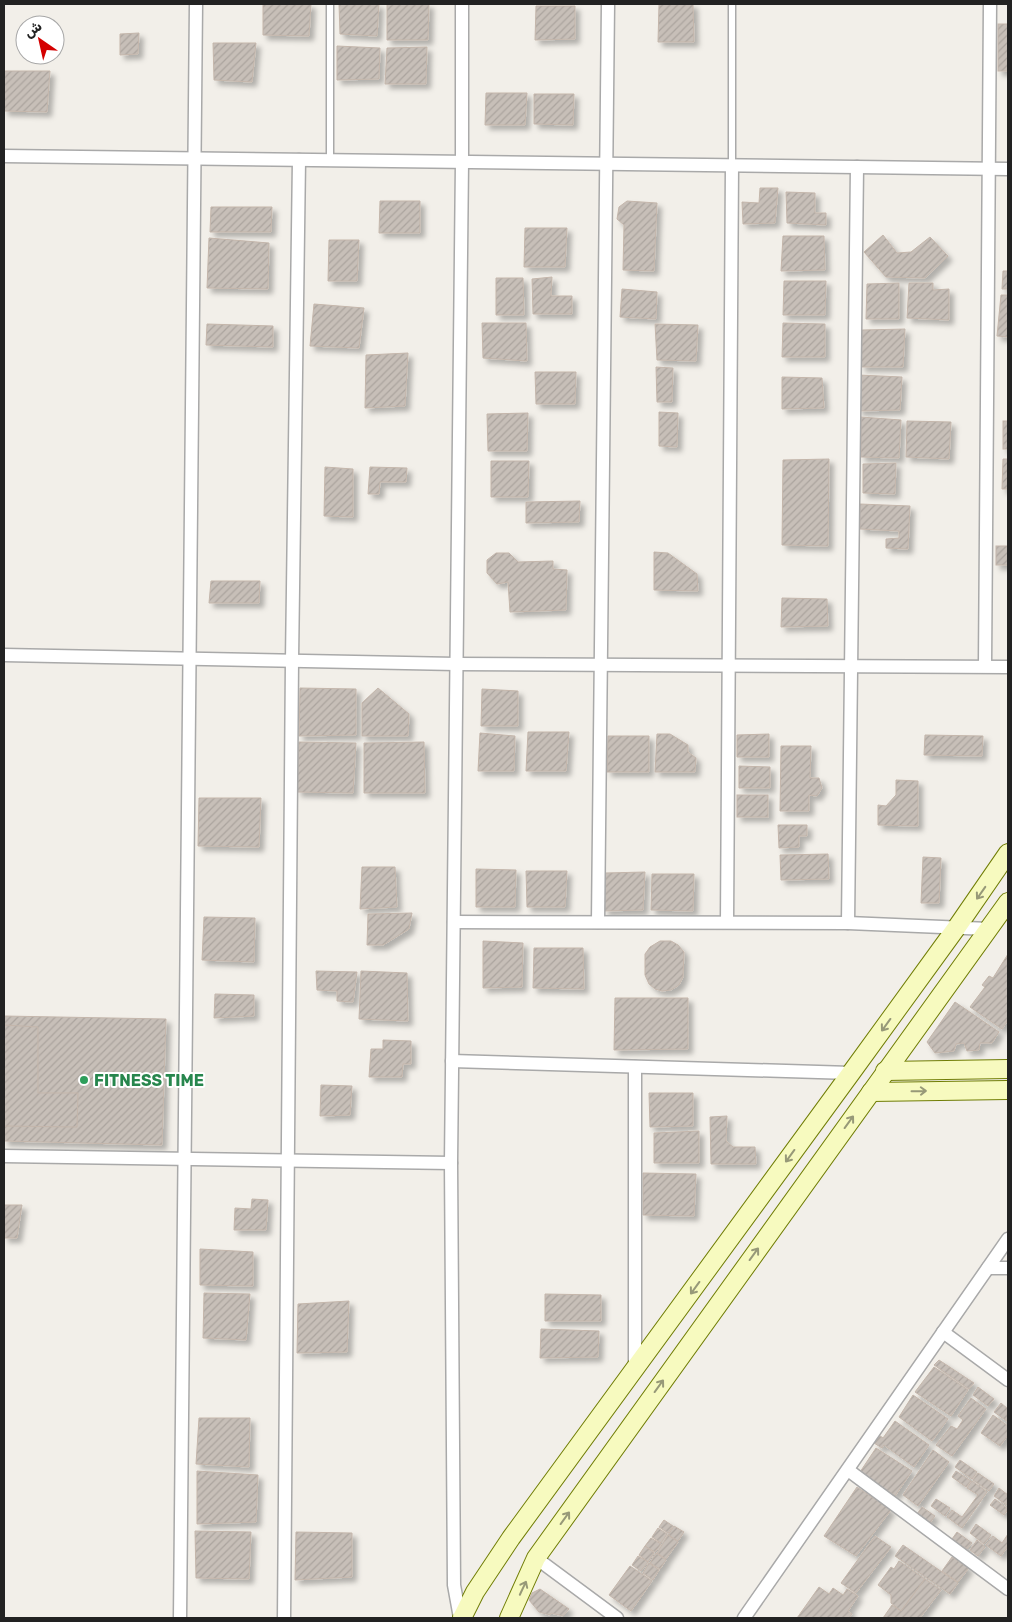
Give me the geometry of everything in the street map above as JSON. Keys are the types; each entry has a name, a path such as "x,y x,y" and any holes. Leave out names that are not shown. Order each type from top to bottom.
{"street":[{"path":"180,1618 196,158 196,4"},
{"path":"461,1618 454,1585 451,1163 462,4"},
{"path":"598,922 608,4"},
{"path":"985,666 990,4"},
{"path":"4,156 1008,169"},
{"path":"284,1618 292,660 299,160"},
{"path":"726,922 732,165"},
{"path":"848,923 857,167"},
{"path":"4,655 456,664 1008,666"},
{"path":"461,1618 475,1592 511,1538 957,927 1008,853"},
{"path":"509,1618 536,1558 1008,902"},
{"path":"454,922 848,923 989,929"},
{"path":"452,1061 851,1073"},
{"path":"635,1067 635,1370"},
{"path":"886,1072 1008,1069"},
{"path":"871,1092 1008,1090"},
{"path":"4,1156 451,1163"},
{"path":"748,1617 1008,1238"},
{"path":"988,1268 1008,1268"},
{"path":"943,1332 1008,1380"},
{"path":"848,1470 1008,1589"},
{"path":"536,1558 617,1618"}],"lane":[{"path":"330,4 330,160"},
{"path":"732,4 732,165"}],"building":[{"path":"263,4 311,4 309,36 263,35"},
{"path":"339,4 379,4 377,36 340,34"},
{"path":"387,4 429,4 428,40 387,40"},
{"path":"659,4 693,4 694,42 658,42"},
{"path":"536,6 575,6 575,39 535,40"},
{"path":"998,24 1008,24 1008,71 998,71"},
{"path":"139,33 138,54 120,55 120,34"},
{"path":"213,43 256,43 252,82 214,80"},
{"path":"337,46 380,48 379,79 337,80"},
{"path":"427,47 426,84 385,84 387,48"},
{"path":"4,71 50,71 47,112 4,111"},
{"path":"486,93 527,93 525,125 485,125"},
{"path":"534,94 574,94 573,125 534,124"},
{"path":"760,188 778,188 775,223 743,224 742,202 759,203"},
{"path":"786,192 815,193 815,213 826,213 826,225 787,223"},
{"path":"380,201 420,201 420,233 379,233"},
{"path":"627,201 657,203 654,271 623,270 624,225 617,219 619,207"},
{"path":"211,207 272,207 271,232 210,232"},
{"path":"525,228 567,228 565,267 524,267"},
{"path":"883,235 897,253 911,252 930,237 948,256 925,278 886,277 864,252"},
{"path":"783,236 824,236 825,270 781,271"},
{"path":"209,238 269,243 268,289 207,288"},
{"path":"329,240 359,240 357,281 328,281"},
{"path":"1003,271 1008,271 1008,289 1002,289"},
{"path":"552,277 551,296 572,296 572,314 533,314 532,279"},
{"path":"496,278 523,278 524,315 496,315"},
{"path":"784,281 826,281 825,315 783,315"},
{"path":"899,283 899,319 866,319 867,284"},
{"path":"909,283 933,283 933,290 949,289 949,320 907,318"},
{"path":"622,289 657,292 656,319 620,317"},
{"path":"1001,295 1008,295 1008,337 997,336"},
{"path":"314,304 364,308 359,348 310,346"},
{"path":"482,323 526,323 527,361 483,358"},
{"path":"783,323 825,324 825,357 782,357"},
{"path":"207,324 273,326 273,347 206,345"},
{"path":"655,324 698,325 696,361 657,360"},
{"path":"905,329 903,367 861,367 862,330"},
{"path":"408,353 405,406 365,408 366,355"},
{"path":"656,367 673,368 672,402 657,402"},
{"path":"535,372 576,372 575,404 536,404"},
{"path":"859,375 902,377 900,410 858,411"},
{"path":"782,377 822,378 824,408 782,409"},
{"path":"659,412 678,413 677,447 659,446"},
{"path":"528,413 527,451 488,451 487,414"},
{"path":"861,417 901,420 899,458 861,457"},
{"path":"907,421 951,422 949,459 906,457"},
{"path":"1003,421 1008,421 1008,449 1003,449"},
{"path":"829,459 828,546 782,545 783,460"},
{"path":"1003,459 1008,459 1008,489 1002,489"},
{"path":"491,461 529,461 528,497 491,497"},
{"path":"896,463 895,494 863,493 863,464"},
{"path":"325,467 353,469 353,517 324,516"},
{"path":"370,467 407,468 406,482 380,482 379,494 368,494"},
{"path":"580,501 579,522 526,523 526,502"},
{"path":"860,504 910,506 908,549 886,548 886,539 899,538 899,531 860,529"},
{"path":"996,546 1008,546 1008,565 996,565"},
{"path":"654,552 668,553 697,574 698,591 654,590"},
{"path":"496,553 509,553 518,562 553,561 553,569 567,570 566,610 510,612 508,582 497,584 487,573 487,560"},
{"path":"211,581 260,581 259,603 209,603"},
{"path":"782,598 827,599 828,626 781,627"},
{"path":"300,688 356,689 356,735 299,736"},
{"path":"378,688 409,714 408,736 362,736 362,703"},
{"path":"482,689 518,691 518,726 481,726"},
{"path":"528,732 569,732 566,771 526,771"},
{"path":"480,733 515,736 514,771 478,771"},
{"path":"657,734 670,734 688,745 688,752 696,758 695,772 655,772"},
{"path":"769,734 769,757 737,757 737,735"},
{"path":"925,735 983,736 982,756 924,755"},
{"path":"608,736 649,736 649,772 607,772"},
{"path":"299,742 356,743 353,793 297,792"},
{"path":"424,742 425,793 364,793 364,743"},
{"path":"781,746 811,746 810,778 819,778 822,788 817,796 809,795 809,811 780,811"},
{"path":"739,766 770,767 770,788 739,788"},
{"path":"896,780 918,781 918,826 878,825 878,805 886,806 896,795"},
{"path":"737,795 768,795 768,817 737,817"},
{"path":"199,798 261,798 259,847 198,846"},
{"path":"778,825 807,825 807,836 799,836 799,847 779,848"},
{"path":"828,854 829,879 781,880 780,855"},
{"path":"923,857 941,858 939,903 921,903"},
{"path":"362,867 395,867 397,907 360,909"},
{"path":"476,869 516,870 515,907 476,907"},
{"path":"526,871 567,871 565,907 527,907"},
{"path":"645,872 643,910 604,911 605,873"},
{"path":"652,874 694,874 693,911 651,910"},
{"path":"412,913 409,929 383,945 367,945 368,914"},
{"path":"204,917 255,918 254,962 202,960"},
{"path":"483,941 523,943 522,987 483,988"},
{"path":"660,941 671,941 684,952 683,977 679,985 671,990 662,991 655,989 649,984 645,975 645,954 650,947"},
{"path":"534,948 583,948 584,989 533,988"},
{"path":"1008,954 1008,1020 1002,1029 970,1007 985,987 982,985 989,976 993,978"},
{"path":"316,971 357,972 353,1002 337,1001 337,991 317,990"},
{"path":"361,971 407,973 408,1021 359,1019"},
{"path":"215,994 254,995 254,1016 214,1018"},
{"path":"615,998 688,998 688,1049 614,1050"},
{"path":"955,1002 999,1032 992,1043 980,1043 979,1050 967,1051 964,1043 956,1044 954,1051 935,1053 927,1042"},
{"name":"FITNESS TIME","path":"4,1016 166,1019 162,1145 4,1141"},
{"path":"4,1025 38,1027 38,1093 78,1093 77,1127 4,1126"},
{"path":"383,1040 411,1041 411,1064 403,1064 402,1077 369,1077 371,1049 383,1049"},
{"path":"321,1085 352,1086 350,1115 320,1116"},
{"path":"649,1093 693,1093 693,1126 650,1127"},
{"path":"727,1116 726,1141 733,1147 755,1147 756,1164 711,1164 710,1117"},
{"path":"699,1131 699,1163 654,1163 654,1133"},
{"path":"643,1173 696,1174 694,1216 643,1215"},
{"path":"252,1199 268,1200 266,1230 234,1230 235,1208 251,1209"},
{"path":"4,1205 22,1205 17,1238 4,1238"},
{"path":"200,1249 253,1252 253,1286 200,1285"},
{"path":"204,1293 250,1294 246,1340 203,1338"},
{"path":"545,1294 601,1295 601,1321 545,1321"},
{"path":"349,1301 347,1352 297,1353 298,1304"},
{"path":"541,1329 599,1331 598,1357 540,1358"},
{"path":"939,1360 974,1383 969,1389 934,1365"},
{"path":"934,1367 968,1390 951,1416 915,1392"},
{"path":"978,1387 994,1399 988,1406 973,1395"},
{"path":"913,1395 948,1419 932,1441 899,1417"},
{"path":"971,1398 986,1409 952,1456 936,1445 951,1426 957,1429 963,1420 958,1416"},
{"path":"1001,1403 1008,1409 1008,1422 994,1412"},
{"path":"993,1415 1008,1426 1008,1435 1000,1446 981,1433"},
{"path":"199,1418 250,1418 249,1467 196,1464"},
{"path":"895,1421 929,1445 914,1467 884,1445 882,1448 874,1443 879,1435 883,1438"},
{"path":"876,1448 912,1471 895,1496 860,1472"},
{"path":"933,1450 949,1462 918,1506 903,1495"},
{"path":"960,1460 977,1472 972,1479 955,1467"},
{"path":"197,1471 258,1475 256,1522 197,1524"},
{"path":"956,1471 971,1481 966,1487 952,1477"},
{"path":"978,1473 994,1484 989,1491 973,1480"},
{"path":"972,1481 987,1492 962,1528 947,1517 952,1510 962,1517 978,1495 967,1488"},
{"path":"857,1487 891,1510 856,1556 824,1536"},
{"path":"999,1488 1008,1495 1008,1506 994,1496"},
{"path":"936,1499 950,1508 945,1516 931,1506"},
{"path":"995,1499 1008,1509 1004,1515 990,1505"},
{"path":"922,1507 935,1516 930,1523 917,1514"},
{"path":"664,1520 673,1526 668,1533 659,1527"},
{"path":"976,1524 991,1535 984,1544 970,1533"},
{"path":"674,1526 684,1532 678,1541 668,1535"},
{"path":"658,1528 667,1534 661,1543 652,1537"},
{"path":"195,1531 251,1532 249,1579 196,1578"},
{"path":"296,1532 352,1533 352,1577 295,1580"},
{"path":"957,1532 972,1543 967,1549 952,1539"},
{"path":"1008,1534 1008,1546 1001,1556 986,1545 993,1536 1002,1543"},
{"path":"668,1535 678,1542 666,1559 657,1553"},
{"path":"875,1536 891,1547 856,1593 841,1583"},
{"path":"651,1538 661,1544 655,1552 645,1546"},
{"path":"977,1540 985,1547 978,1556 970,1550"},
{"path":"903,1545 958,1583 950,1594 895,1556"},
{"path":"645,1546 654,1553 648,1562 639,1555"},
{"path":"656,1553 666,1560 660,1569 650,1563"},
{"path":"638,1556 648,1562 641,1571 632,1565"},
{"path":"952,1557 969,1568 958,1582 942,1571"},
{"path":"899,1561 925,1579 901,1611 891,1603 891,1595 878,1585 891,1567 894,1569"},
{"path":"649,1563 659,1570 653,1580 643,1573"},
{"path":"630,1566 652,1581 631,1611 609,1595"},
{"path":"925,1579 941,1590 920,1618 883,1618 892,1605 901,1611"},
{"path":"819,1587 829,1594 833,1588 843,1595 847,1589 858,1596 848,1611 852,1614 849,1618 797,1618"},
{"path":"540,1589 569,1609 563,1616 539,1612 529,1600 532,1593"}],"place":[{"name":"FITNESS TIME","path":"84,1080"}]}
